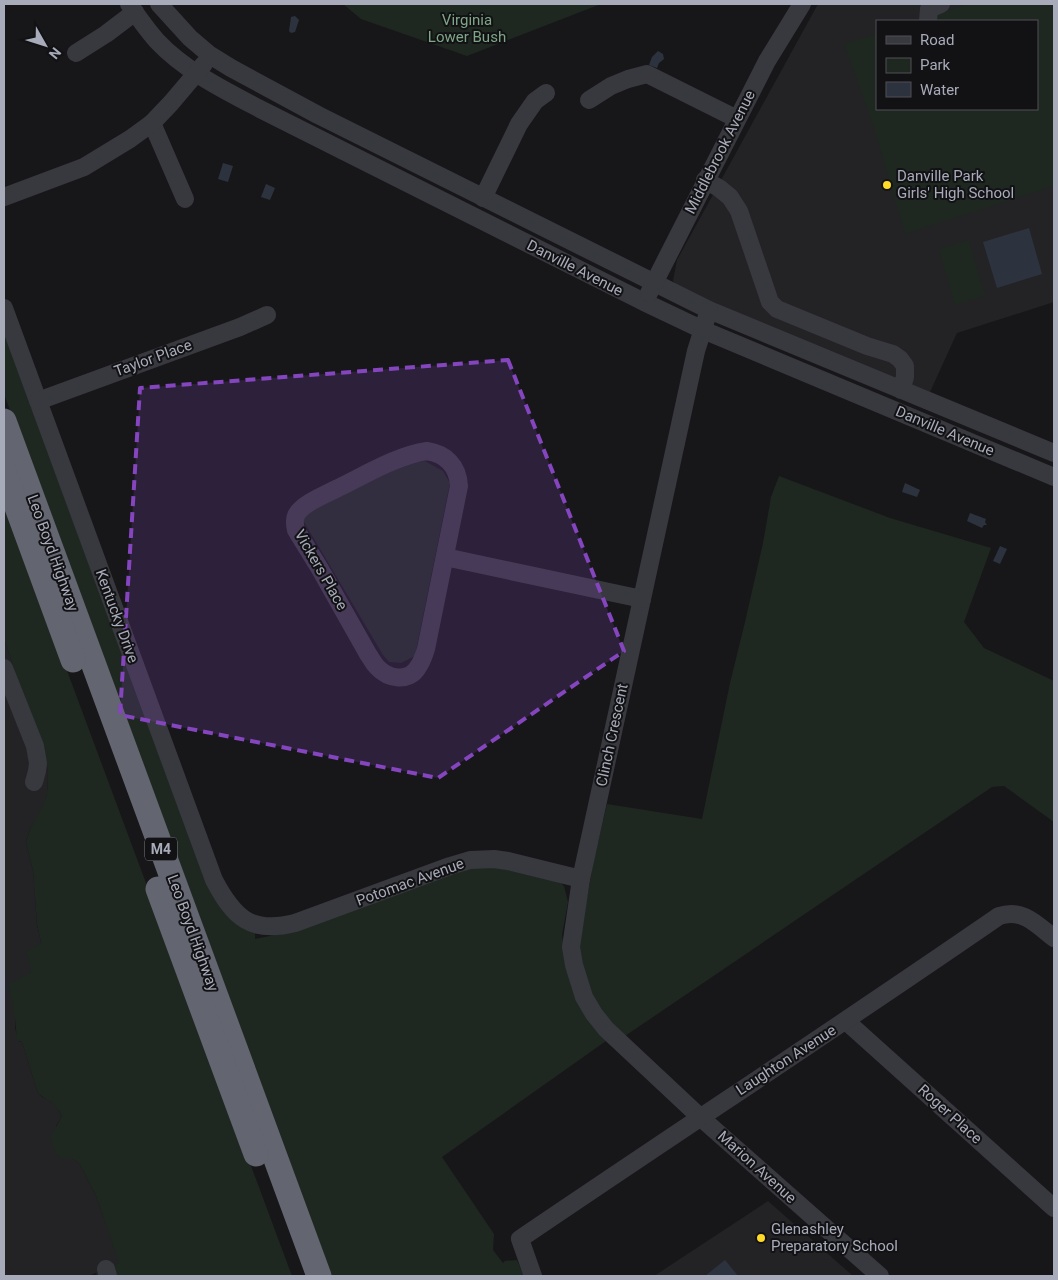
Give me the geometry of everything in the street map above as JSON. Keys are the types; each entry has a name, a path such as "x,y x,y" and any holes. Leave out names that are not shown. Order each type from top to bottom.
{"highway":[{"name":"Leo Boyd Highway","path":"4,422 319,1276"},
{"name":"Leo Boyd Highway","path":"4,472 301,1276"}],"street":[{"name":"Danville Avenue","path":"159,4 190,38 210,55 318,115 709,310 1054,454"},
{"name":"Middlebrook Avenue","path":"644,302 767,61 802,4"},
{"path":"928,20 929,9 941,4"},
{"name":"Danville Avenue","path":"132,8 157,41 167,50 197,73 264,111 703,330 1054,477"},
{"path":"76,53 106,34 132,8"},
{"path":"4,197 84,167 130,140 152,123 172,103 210,55"},
{"path":"589,100 628,78 647,74 737,119"},
{"path":"484,198 524,116 535,101 546,94"},
{"path":"152,123 185,199"},
{"path":"705,180 730,197 739,211 773,306 867,346 893,354 905,366 905,377 901,390"},
{"name":"Kentucky Drive","path":"4,308 214,880 226,902 241,918"},
{"name":"Clinch Crescent","path":"700,1117 606,1029 594,1014 584,997 574,965 571,947 581,879 696,351 709,310"},
{"name":"Taylor Place","path":"38,401 268,315"},
{"name":"Vickers Place","path":"416,452 434,452 448,461 459,477 459,486 445,557 426,649 422,660 418,669 412,674 402,678 393,677 377,667 368,654 296,530 295,519 304,506 400,458 416,452"},
{"path":"445,557 642,599"},
{"path":"4,668 37,755 37,771 34,782"},
{"name":"Potomac Avenue","path":"241,918 258,926 282,926 295,923 470,860 508,861 581,879"},
{"name":"Laughton Avenue","path":"533,1276 520,1239 846,1021 999,916 1007,913 1026,916 1054,938"},
{"name":"Roger Place","path":"846,1021 1054,1208"},
{"name":"Marion Avenue","path":"700,1117 880,1276"}],"highlighted area":[{"path":"508,360 624,651 438,778 120,715 140,388"}],"shaded area":[{"name":"Danville Park Girls' High School","path":"818,4 1054,4 1054,302 957,333 930,392 683,294 673,281 677,260"},
{"path":"4,638 17,679 44,746 48,773 47,794 42,810 30,829 26,842 33,871 37,924 41,943 15,1019 15,1028 19,1042 22,1042 37,1091 42,1097 56,1106 62,1116 56,1126 61,1159 72,1159 80,1165 96,1196 120,1264 88,1276 4,1276"},
{"name":"Glenashley Preparatory School","path":"768,1201 853,1276 654,1276"}],"green space":[{"name":"Virginia Lower Bush","path":"343,4 601,4 467,56 361,19"},
{"path":"969,4 1054,4 1054,186 905,234 873,125 844,44 876,34 876,110 1038,110 1038,20 918,20"},
{"path":"969,240 985,296 955,305 939,249"},
{"path":"4,330 215,895 231,918 255,933 255,939 289,932 386,896 481,864 555,878 564,886 568,902 562,935 565,958 606,1041 442,1157 494,1234 493,1250 503,1263 505,1261 517,1260 524,1276 327,1276 4,394"},
{"path":"425,461 443,471 450,483 415,656 401,663 389,662 301,517 411,462"},
{"path":"779,476 890,518 991,548 964,622 984,648 1054,681 1054,822 1004,786 992,787 625,1036 608,1022 588,990 578,946 594,859 607,804 702,819 730,683 763,543 771,497"},
{"path":"4,501 292,1276 97,1276 96,1273 119,1263 96,1196 80,1165 72,1159 61,1159 56,1154 50,1138 62,1116 51,1102 37,1091 22,1042 17,1039 9,984 31,972 27,951 41,943 37,924 33,871 26,842 30,829 41,810 47,794 48,773 44,746 17,679 4,638"}],"water":[{"path":"295,16 299,20 295,32 291,33 289,31 291,17"},
{"path":"658,51 663,54 664,59 657,68 649,65 652,57"},
{"path":"223,163 233,166 228,182 218,179"},
{"path":"266,184 275,188 270,200 261,197"},
{"path":"1029,228 1042,274 997,288 983,242"},
{"path":"905,483 920,490 917,497 902,492"},
{"path":"970,513 986,519 987,525 984,525 982,528 967,521"},
{"path":"1000,546 1007,549 1000,564 993,561"},
{"path":"725,1260 738,1276 705,1276"}],"place":[{"name":"Danville Park Girls' High School","path":"887,185"},
{"name":"Glenashley Preparatory School","path":"761,1238"}]}
